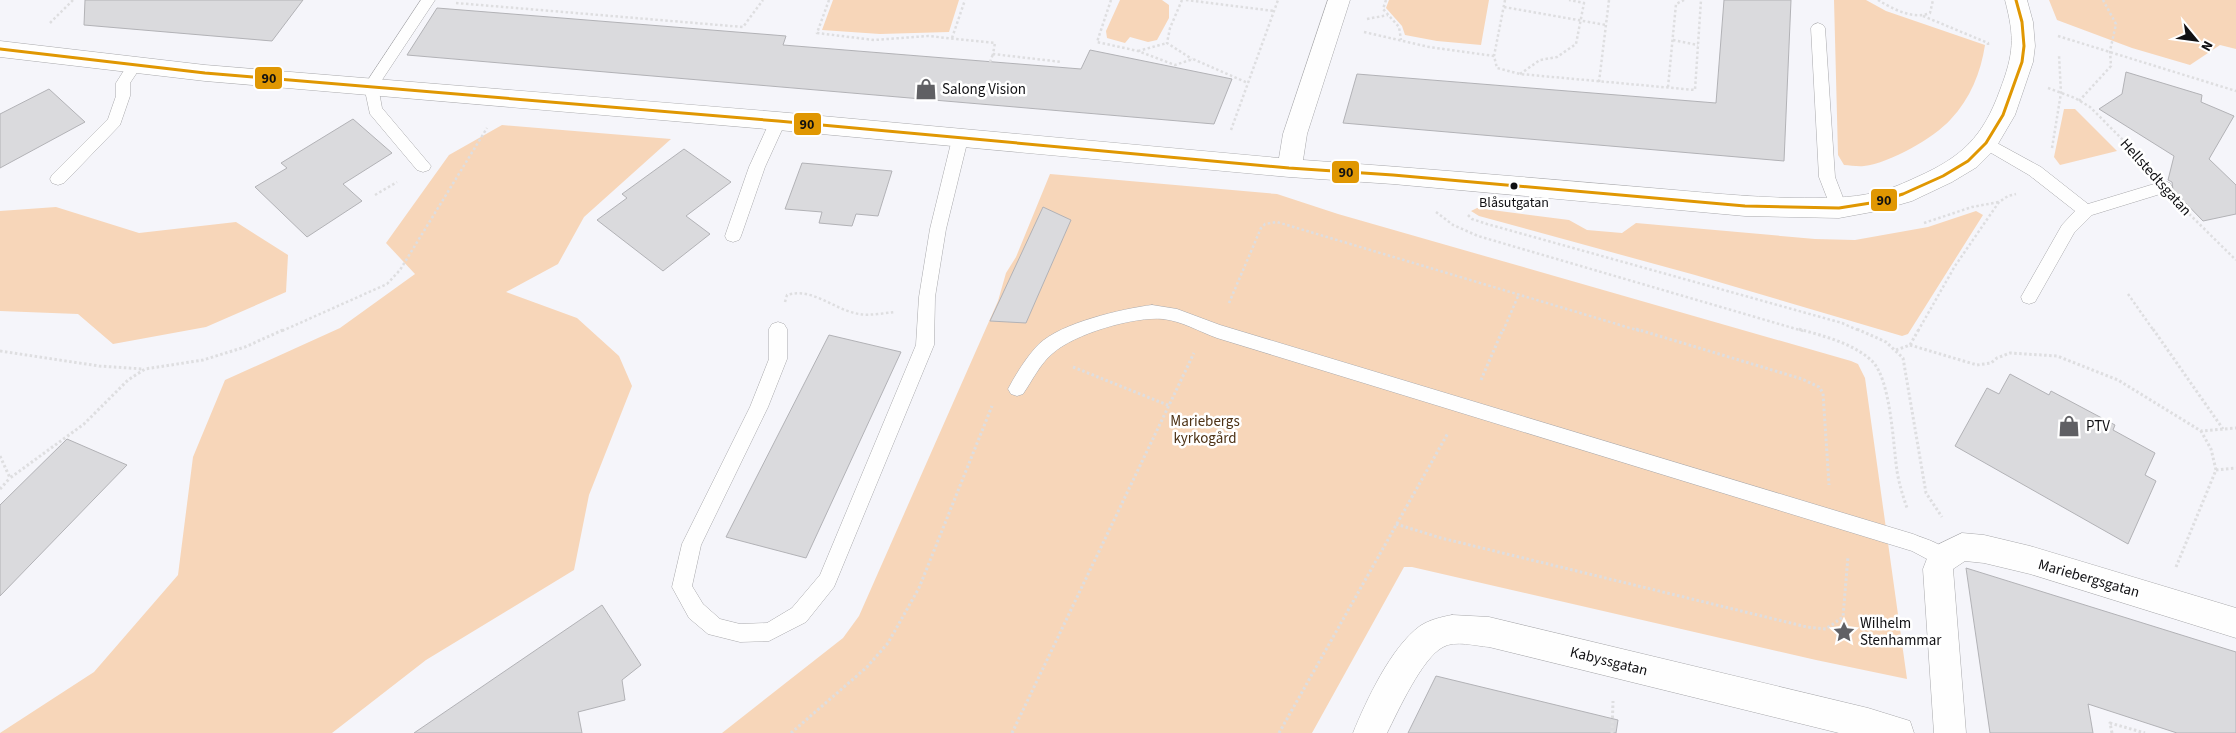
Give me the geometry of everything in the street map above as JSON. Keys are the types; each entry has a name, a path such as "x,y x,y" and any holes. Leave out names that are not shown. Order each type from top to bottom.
{"street":[{"path":"1289,168 1295,134 1339,0"},
{"path":"0,49 204,73 778,121 1289,168 1745,206 1839,208 1877,202 1902,194 1943,176 1968,160 1986,143 2003,114 2017,78 2024,46 2022,22 2016,0"},
{"name":"Mariebergsgatan","path":"1942,558 1962,548 1984,549 2040,563 2236,623"},
{"path":"1942,558 1938,569 1938,578 1950,733"},
{"name":"Kabyssgatan","path":"1369,733 1398,679 1418,650 1432,636 1452,630 1489,632 1868,724 1898,733"}],"lane":[{"path":"423,166 374,110 371,86 428,0"},
{"path":"1818,28 1827,177 1839,208"},
{"path":"58,178 116,121 123,96 123,82 134,64"},
{"path":"733,236 757,167 778,121"},
{"path":"778,329 778,359 759,406 692,544 682,587 696,611 715,627 740,633 768,632 799,615 827,581 925,345 927,297 938,229 960,139"},
{"path":"1986,143 2035,171 2086,211"},
{"path":"2030,297 2068,229 2086,211 2164,187"},
{"path":"1017,389 1046,348 1070,335 1122,317 1149,311 1164,312 1211,329 1913,543 1931,550 1942,558"}],"path":[{"path":"44,28 73,0"},
{"path":"447,3 744,27 763,0"},
{"path":"829,0 817,33 874,40 928,36 995,43 990,62"},
{"path":"952,38 965,0"},
{"path":"1111,0 1097,42 1138,51 1175,66 1192,59"},
{"path":"1167,43 1170,28 1182,0"},
{"path":"1186,0 1274,11"},
{"path":"1231,131 1278,0"},
{"path":"1386,0 1383,9 1400,28 1401,40"},
{"path":"1506,0 1494,56 1497,68 1520,74 1695,90 1701,0"},
{"path":"1520,74 1540,60 1557,57 1576,44 1584,3 1569,0"},
{"path":"1599,82 1609,0"},
{"path":"1668,88 1676,4 1684,0"},
{"path":"1878,0 1897,11 1924,16 1930,13 1933,0"},
{"path":"2079,100 2102,78 2111,66 2110,51 2116,24 2103,0"},
{"path":"1504,7 1606,25"},
{"name":"Hellstedtsgatan","path":"1924,16 1942,26 1988,43 1985,67 2061,93 2079,100 2090,107 2151,168 2164,187 2236,260"},
{"path":"1358,31 1428,47 1494,56"},
{"path":"2059,45 2058,35 2236,91"},
{"path":"1673,40 1698,45"},
{"path":"1138,51 1167,43 1192,59 1248,83"},
{"path":"993,54 1062,62"},
{"path":"2059,54 2061,93"},
{"path":"0,352 99,366 145,369 203,360 246,347 387,284 400,270 488,127"},
{"path":"1431,206 1453,225 1478,236 1825,337 1864,355 1874,363 1880,373 1902,498 1909,513 1920,527 1913,543"},
{"path":"1464,212 1472,219 1487,224 1707,284 1842,323 1873,335 1896,350 1903,358 1926,493 1942,517"},
{"path":"1012,733 1170,406 1211,329 1260,228 1271,222 1277,222 1802,379 1819,387 1823,393 1839,521 1848,552 1843,617 1826,629 1807,627 1441,538 1396,524"},
{"path":"2229,254 2236,252"},
{"path":"1910,345 1955,266"},
{"path":"794,293 814,296 859,314"},
{"path":"1279,733 1396,524 1466,407 1519,294"},
{"path":"2128,294 2223,429"},
{"path":"1896,350 1910,345 1977,365 1991,363 1997,358 2010,353 2057,356 2118,380 2201,431 2211,448 2216,470 2173,575"},
{"path":"1046,348 1070,366 1170,406"},
{"path":"0,489 10,478 84,424 128,380 145,369"},
{"path":"791,733 867,667 888,643 919,588 990,409 1002,388 1017,389"},
{"path":"2201,431 2236,428"},
{"path":"0,456 10,478"},
{"path":"2216,470 2236,468"},
{"path":"1934,520 1949,515"},
{"path":"1612,733 1613,698"},
{"path":"2112,733 2110,723 2145,733"}],"green space":[{"path":"833,0 959,0 949,32 880,34 822,30"},
{"path":"1120,0 1162,0 1169,5 1169,18 1157,40 1148,42 1130,37 1125,43 1107,38 1106,31"},
{"path":"1389,0 1489,0 1481,45 1437,41 1405,35 1402,26 1386,8"},
{"path":"1834,0 1866,0 1886,11 1985,45 1974,85 1964,103 1951,119 1923,141 1898,155 1875,164 1862,166 1844,165 1838,155"},
{"path":"2049,0 2236,0 2236,49 2220,45 2190,65 2132,48 2057,20"},
{"path":"2064,109 2075,109 2117,151 2060,165 2054,157"},
{"path":"502,125 671,139 584,217 558,264 506,292 577,318 619,356 632,386 589,495 574,570 426,660 332,733 0,733 94,672 178,575 193,457 225,380 340,328 415,274 386,243 449,155"},
{"name":"Mariebergs kyrkogård","path":"1050,174 1277,194 1338,214 1858,364 1865,378 1907,679 1816,660 1412,567 1404,567 1312,733 722,733 843,638 859,616 998,301 1006,273 1016,257"},
{"path":"56,207 139,233 236,222 288,255 286,292 206,327 113,344 78,314 0,311 0,211"},
{"path":"1477,208 1569,220 1587,230 1622,233 1636,223 1815,239 1855,240 1928,227 1976,211 1983,215 1908,334 1902,336 1695,275 1479,216 1471,211"}],"building":[{"path":"85,0 303,0 272,41 84,25"},
{"path":"1724,0 1791,0 1784,161 1343,123 1357,74 1716,103"},
{"path":"437,8 786,36 783,45 1081,69 1090,50 1232,79 1214,124 407,55"},
{"path":"2126,72 2202,95 2201,102 2234,116 2209,159 2236,185 2236,214 2203,221 2173,190 2172,182 2168,180 2174,156 2099,109 2122,94"},
{"path":"49,89 85,122 0,168 0,114"},
{"path":"353,119 392,153 343,184 362,201 307,237 255,187 287,168 281,163"},
{"path":"684,149 731,182 686,216 710,234 663,271 597,220 627,198 622,194"},
{"path":"802,163 892,171 878,216 856,214 852,226 819,223 822,212 785,209"},
{"path":"1043,207 1071,220 1026,323 990,321"},
{"path":"829,335 901,352 806,558 726,537"},
{"path":"2010,374 2049,395 2051,391 2115,425 2113,430 2155,453 2145,475 2156,481 2128,544 1955,446 1987,388 1999,394"},
{"path":"67,439 127,465 0,596 0,505"},
{"path":"1966,568 2236,652 2236,733 2177,733 2088,704 2093,733 1990,733"},
{"path":"602,605 641,665 622,680 625,700 578,712 582,733 414,733"},
{"path":"1436,676 1618,720 1616,733 1408,733"}],"transit line":[{"name":"90","path":"0,49 205,73 778,121 1289,168 1393,175 1745,206 1839,208 1877,202 1903,194 1943,176 1968,161 1986,143 2003,115 2022,62 2024,46 2022,22 2016,0"}],"place":[{"name":"Salong Vision","path":"926,89"},
{"name":"Blåsutgatan","path":"1514,186"},
{"name":"PTV","path":"2069,426"},
{"name":"Wilhelm Stenhammar","path":"1844,632"}]}
